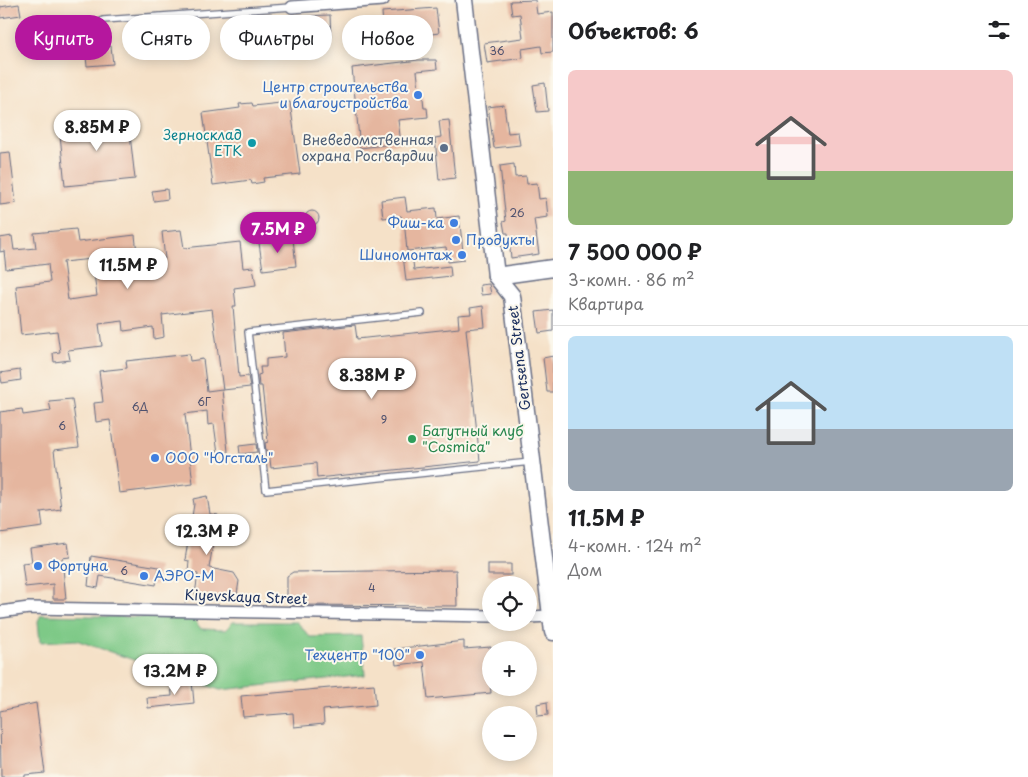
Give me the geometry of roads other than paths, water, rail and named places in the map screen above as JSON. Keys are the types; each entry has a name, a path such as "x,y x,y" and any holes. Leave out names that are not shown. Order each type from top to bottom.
{"street":[{"path":"292,7 383,0"},
{"path":"463,0 496,276 553,268"},
{"path":"512,296 528,272"},
{"name":"Gertsena Street","path":"496,276 512,296 532,462 551,595 552,624"},
{"name":"Kiyevskaya Street","path":"0,612 29,608 48,608 482,616"},
{"path":"537,619 552,624"}],"lane":[{"path":"112,19 292,7"},
{"path":"422,313 248,332 266,490 532,462"}],"place":[{"name":"Центр строительства и благоустройства","path":"418,95"},
{"name":"Зерносклад ЕТК","path":"252,143"},
{"name":"Вневедомственная охрана Росгвардии","path":"444,148"},
{"name":"Фиш-ка","path":"454,223"},
{"name":"Продукты","path":"456,240"},
{"name":"Шиномонтаж","path":"462,255"},
{"name":"Батутный клуб \"Cosmica\"","path":"412,439"},
{"name":"ООО \"Югсталь\"","path":"155,458"},
{"name":"Фортуна","path":"38,566"},
{"name":"АЭРО-М","path":"144,576"},
{"name":"Техцентр \"100\"","path":"420,655"}]}
